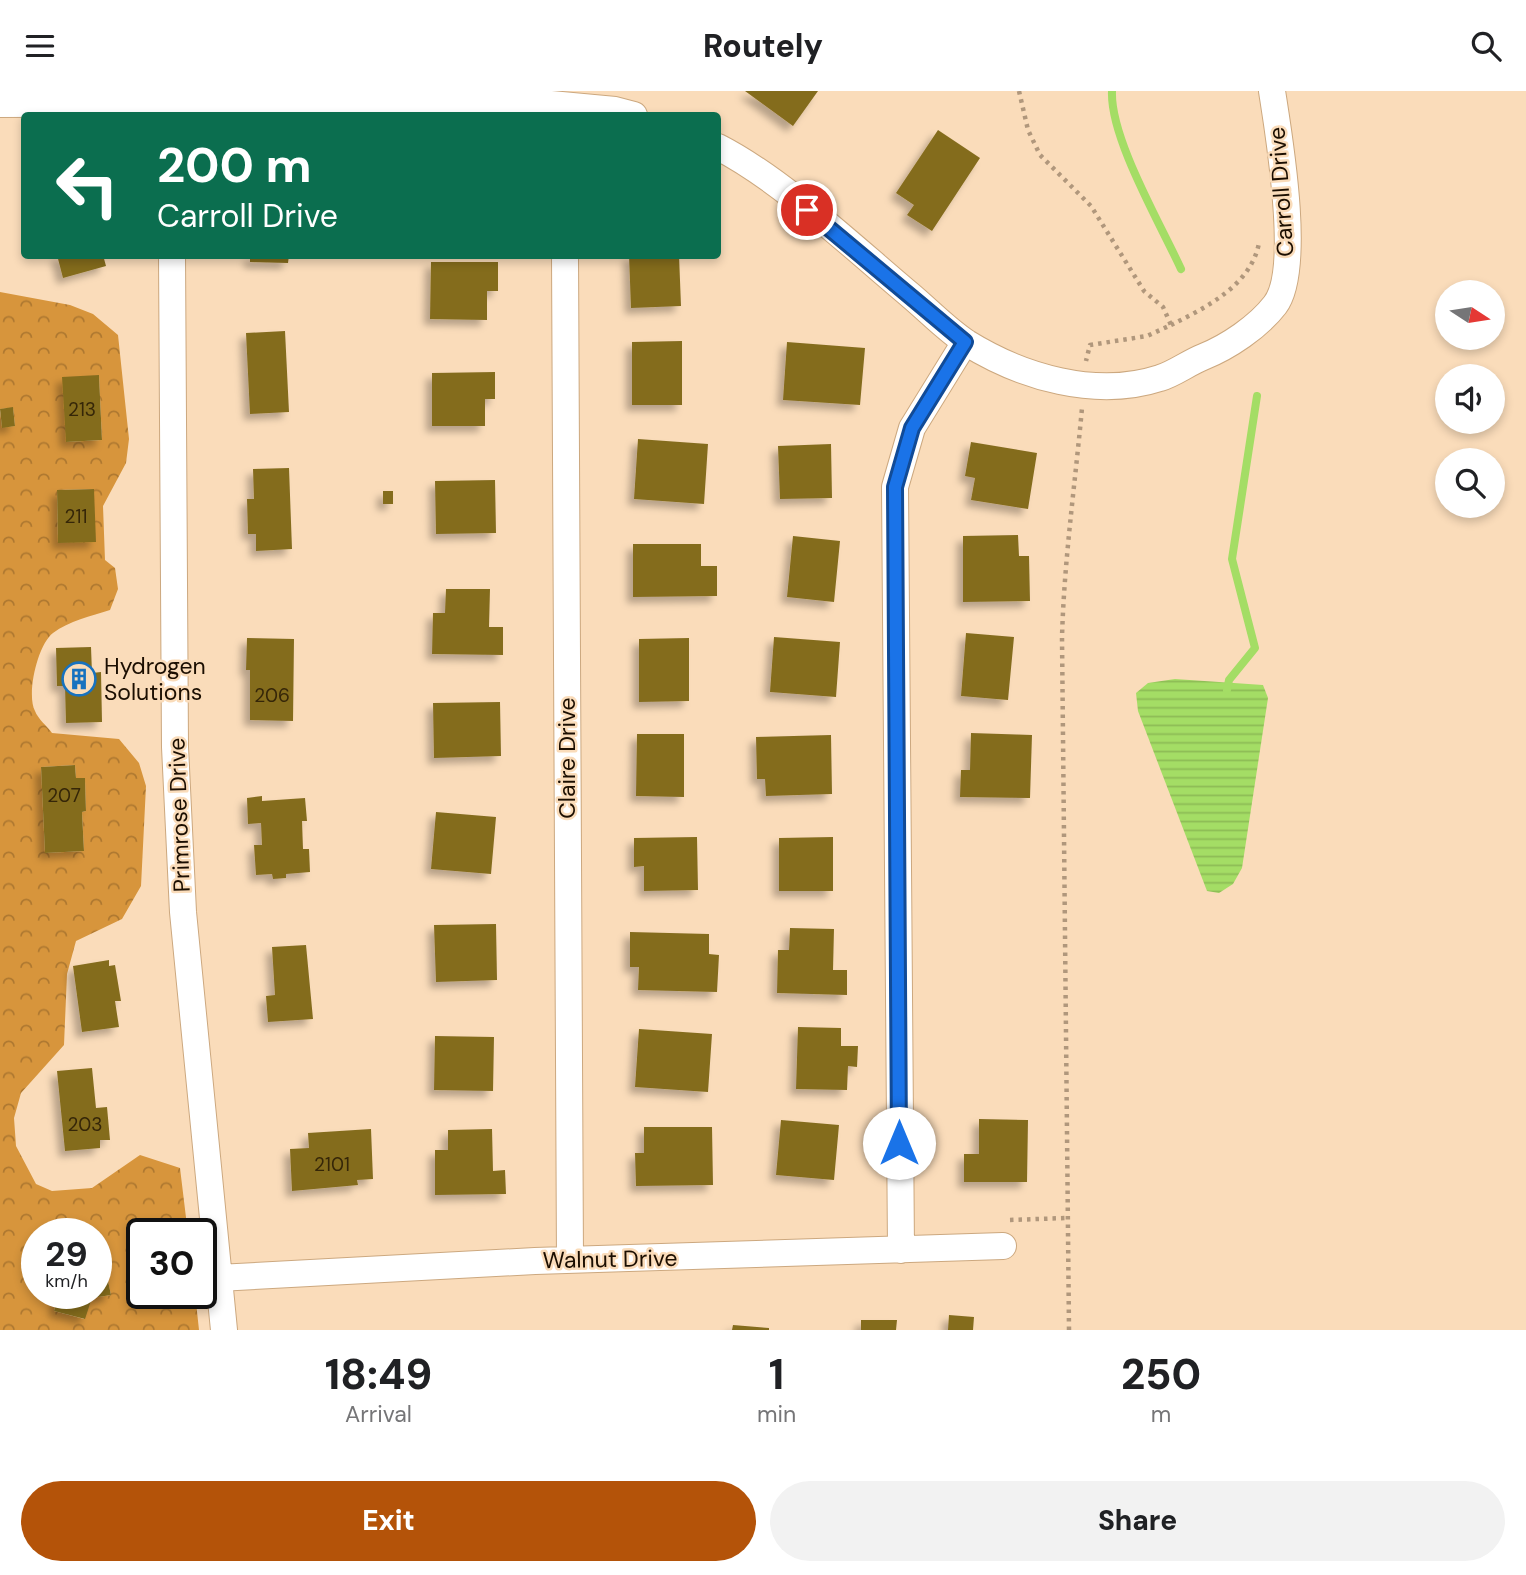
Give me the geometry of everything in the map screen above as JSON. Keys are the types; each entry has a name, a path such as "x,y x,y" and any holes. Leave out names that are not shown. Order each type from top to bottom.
{"street":[{"name":"Carroll Drive","path":"721,149 772,182 965,342 1004,363 1040,376 1084,384 1128,384 1161,378 1216,352 1249,329 1276,304 1286,279 1288,251 1286,204 1272,91"},
{"path":"0,104 530,102 564,110 623,112"},
{"name":"Primrose Drive","path":"172,259 176,761 183,912 224,1330"},
{"name":"Claire Drive","path":"565,259 570,1260"},
{"path":"901,1250 895,487 912,428 965,342"},
{"name":"Walnut Drive","path":"218,1278 570,1260 1003,1246"}],"path":[{"path":"1019,91 1028,130 1040,155 1091,206 1144,291 1163,307 1171,325"},
{"path":"1069,1330 1063,565 1073,506 1090,345 1147,335 1171,325 1234,287 1255,261 1261,233"}],"green space":[{"path":"0,292 70,305 93,314 118,335 129,439 126,463 103,506 105,560 115,568 118,589 110,610 66,625 48,639 38,658 32,693 36,714 52,733 119,739 139,763 146,786 141,886 122,919 76,941 67,974 64,1045 21,1093 14,1118 16,1146 36,1184 52,1191 92,1188 140,1155 180,1168 186,1218 126,1218 126,1309 197,1309 199,1330 0,1330 0,411 2,427 15,426 13,408 0,409","holes":["99,375 102,440 66,442","94,489 58,542 57,490","75,765 76,778 85,779 86,811 82,812 84,851 45,853 41,767"]}],"shaded area":[{"path":"1175,679 1263,685 1268,698 1242,868 1233,884 1219,893 1207,891 1138,711 1136,693 1148,683"}],"building":[{"path":"745,91 818,91 793,126"},
{"path":"938,130 980,158 932,231 907,215 914,205 896,193"},
{"path":"58,259 104,259 106,266 63,278"},
{"path":"250,259 288,259 288,263 250,262"},
{"path":"629,259 679,259 681,306 631,308"},
{"path":"431,262 498,262 498,291 487,291 487,320 430,319"},
{"path":"285,331 289,412 250,414 246,333"},
{"path":"682,341 682,405 632,405 632,342"},
{"path":"787,342 865,348 860,405 783,400"},
{"path":"495,372 495,399 485,399 485,426 432,426 432,373"},
{"path":"99,375 102,440 66,442 62,377"},
{"path":"13,407 15,426 2,428 0,409"},
{"path":"638,439 708,444 704,504 634,499"},
{"path":"971,442 1037,453 1028,509 971,500 975,478 965,476"},
{"path":"831,444 832,498 780,499 778,446"},
{"path":"289,468 292,549 256,551 256,534 248,534 247,499 254,499 253,469"},
{"path":"495,480 496,533 436,534 435,481"},
{"path":"94,489 96,542 58,543 57,490"},
{"path":"383,491 393,491 393,504 383,504"},
{"path":"1018,535 1019,556 1029,556 1030,601 963,602 963,536"},
{"path":"793,536 840,541 834,602 787,597"},
{"path":"633,544 701,544 701,566 717,566 717,596 633,597"},
{"path":"446,589 490,589 489,627 503,627 503,655 432,654 433,613 445,613"},
{"path":"966,633 1014,637 1008,700 961,696"},
{"path":"774,637 840,642 836,697 770,692"},
{"path":"247,638 294,639 293,721 250,720 250,670 246,670"},
{"path":"689,638 689,701 639,702 639,639"},
{"name":"Hydrogen Solutions","path":"91,647 92,673 101,672 102,722 66,723 65,686 57,686 56,648"},
{"path":"500,702 501,756 434,758 433,703"},
{"path":"971,733 1032,735 1030,798 960,797 961,770 970,770"},
{"path":"637,734 684,734 684,797 636,796"},
{"path":"831,735 832,794 766,796 765,779 757,779 756,737"},
{"path":"75,765 76,778 85,778 86,811 82,812 84,851 45,853 41,767"},
{"path":"262,796 262,801 305,798 307,821 302,821 303,849 309,849 310,872 286,874 286,878 273,879 272,874 256,875 254,845 262,845 261,823 248,824 247,798"},
{"path":"436,812 496,817 491,874 431,869"},
{"path":"697,837 698,890 644,891 644,866 634,867 634,838"},
{"path":"833,837 833,891 779,891 779,838"},
{"path":"496,924 497,980 436,982 434,925"},
{"path":"790,928 834,929 833,970 847,970 847,995 777,993 778,950 789,950"},
{"path":"630,932 709,934 709,954 719,955 717,992 638,990 639,967 630,967"},
{"path":"306,945 313,1019 268,1022 266,996 275,995 272,947"},
{"path":"109,960 109,966 115,965 121,1001 115,1001 119,1027 82,1032 73,966"},
{"path":"798,1027 841,1028 841,1046 858,1046 857,1067 848,1066 847,1090 796,1089"},
{"path":"639,1029 712,1034 708,1092 635,1087"},
{"path":"435,1036 494,1037 493,1091 434,1090"},
{"path":"92,1068 96,1108 107,1107 110,1140 100,1140 100,1148 65,1151 57,1071"},
{"path":"979,1119 1028,1120 1027,1182 964,1182 964,1154 979,1154"},
{"path":"781,1120 839,1125 834,1180 776,1175"},
{"path":"644,1127 712,1127 713,1185 636,1186 635,1153 644,1153"},
{"path":"371,1129 373,1179 357,1180 358,1185 292,1191 290,1149 309,1148 308,1133"},
{"path":"492,1129 493,1171 505,1170 506,1194 435,1195 435,1150 448,1150 448,1130"},
{"path":"55,1309 88,1309 85,1319"},
{"path":"949,1315 974,1317 973,1330 948,1330"},
{"path":"861,1320 897,1320 896,1330 861,1330"},
{"path":"733,1325 769,1328 769,1330 732,1330"}],"waterway":[{"path":"1112,91 1119,132 1127,156 1181,269"},
{"path":"1227,690 1229,680 1255,648 1232,559 1257,396"}],"place":[{"name":"Hydrogen Solutions","path":"79,679"}],"route":[{"path":"807,210 965,342 912,428 895,487 899,1143"}]}
